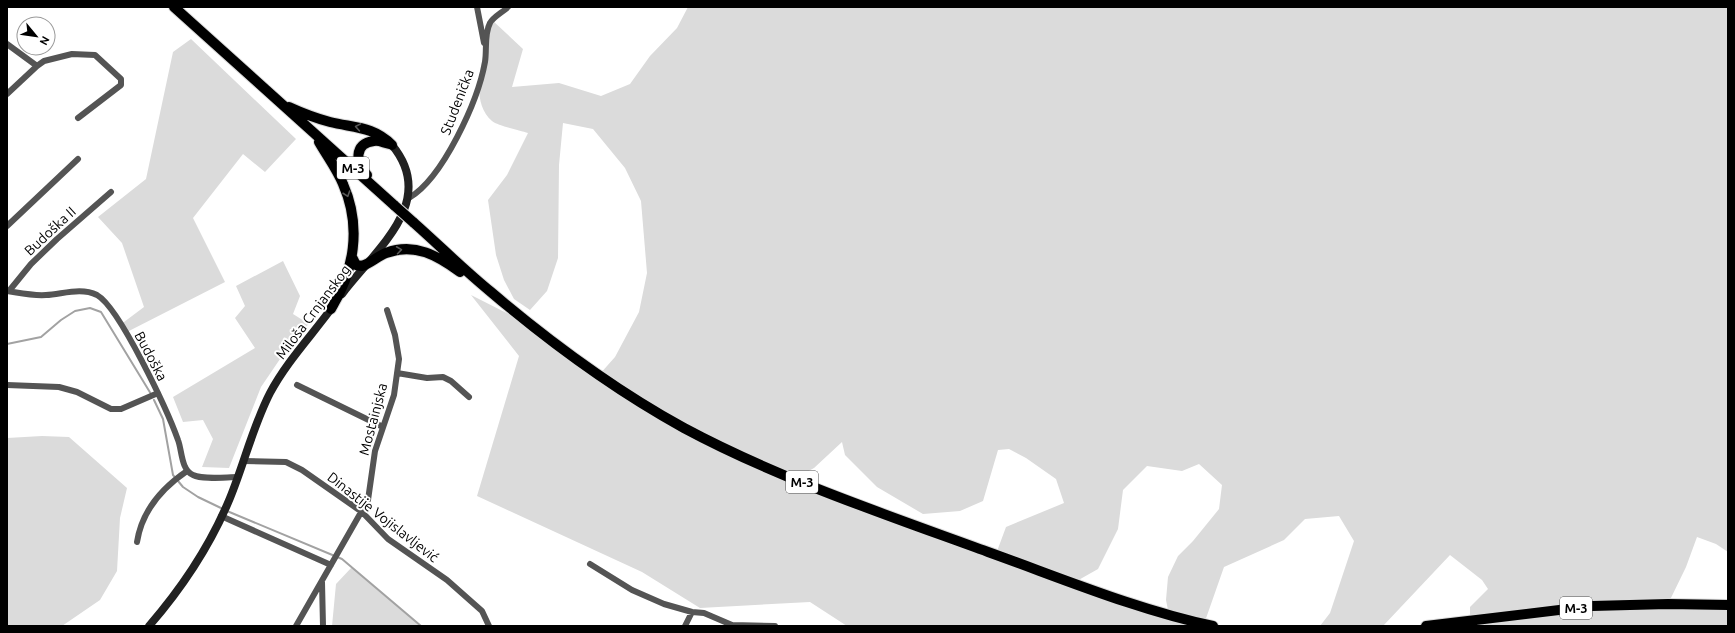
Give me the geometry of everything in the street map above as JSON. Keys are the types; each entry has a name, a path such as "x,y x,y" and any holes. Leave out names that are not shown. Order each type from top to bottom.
{"main road":[{"name":"M-3","path":"174,7 480,282 551,341 589,368 666,417 724,448 790,478 1149,609 1212,626"},
{"path":"282,105 321,120 370,130 381,135 392,145"},
{"path":"316,135 339,174 348,196 353,221 352,257 345,283 331,309"},
{"path":"392,145 378,141 370,142 362,147 358,156 362,169 393,204"},
{"name":"Miloša Crnjanskog","path":"222,514 238,477 264,406 273,388 286,367 399,221 404,212 409,198 409,182 406,169 400,156 392,145"},
{"path":"352,257 356,265 364,266 387,252 401,249 414,249 434,255 462,274 480,282"},
{"path":"149,626 190,572 222,514"},
{"name":"M-3","path":"1426,626 1592,606 1673,604 1728,605"}],"street":[{"path":"476,7 481,24 485,51"},
{"name":"Studenička","path":"409,198 424,185 450,151 469,110 485,62 485,51 490,22 508,7"},
{"path":"7,44 37,66"},
{"path":"7,94 44,61 72,54 95,55 121,79 121,85 78,118"},
{"path":"7,226 78,159"},
{"name":"Budoška II","path":"8,291 26,270 57,239 111,192"},
{"name":"Budoška","path":"8,291 45,295 80,291 98,296 113,312 158,393 178,441 187,471"},
{"name":"Mostainjska","path":"331,564 368,500 375,451 394,395 399,359 395,335 387,310"},
{"path":"397,373 427,378 443,377 451,381 469,397"},
{"path":"7,385 59,387 77,392 111,409 121,409 158,393"},
{"path":"297,385 383,427"},
{"name":"Dinastije Vojislavljević","path":"244,461 286,462 302,470 362,512 388,540 447,580 482,611 489,626"},
{"path":"137,542 139,531 153,500 187,471 193,476 238,477"},
{"path":"222,514 331,564 296,626"},
{"path":"590,564 632,590 664,604 692,612 704,613 732,625 776,626"},
{"path":"322,580 323,626"},
{"path":"685,626 692,612"}],"shaded area":[{"path":"688,7 1728,7 1728,552 1716,544 1697,537 1686,567 1668,604 1728,606 1728,626 1428,626 1470,620 1470,607 1488,589 1482,580 1450,555 1383,626 1320,626 1330,613 1354,541 1339,516 1305,519 1284,540 1224,567 1204,624 1213,626 847,626 810,602 700,608 642,572 477,496 519,356 471,295 532,326 599,375 615,357 639,312 647,273 641,201 625,168 593,129 563,123 559,165 558,258 547,291 530,310 514,299 504,280 496,255 488,200 507,175 528,133 492,121 484,111 480,100 480,73 492,20 523,49 512,87 559,83 601,96 630,84 650,56 677,28","holes":["842,442 845,455 877,487 923,514 960,511 983,501 998,450 1009,449 1026,458 1056,479 1064,503 1006,527 996,554 796,478 814,468","1199,464 1222,485 1219,509 1193,541 1178,556 1168,577 1166,600 1169,615 1075,582 1098,569 1118,529 1123,490 1147,466 1182,471"]},
{"path":"191,39 296,139 265,172 243,154 193,218 225,282 125,333 120,325 144,307 122,243 98,217 146,179 173,52"},
{"path":"283,261 300,296 293,314 309,324 297,334 261,387 229,468 202,467 213,439 203,420 183,422 173,397 255,348 235,318 245,306 236,286"},
{"path":"42,436 69,437 127,488 120,518 117,571 100,600 62,626 7,626 7,438"},
{"path":"352,567 421,626 332,626 336,584"}],"waterway":[{"path":"7,344 41,337 61,320 75,311 90,308 101,312 151,394"},
{"path":"154,400 163,419 173,475 183,487 198,497 223,509"},
{"path":"227,511 342,559 421,626"}]}
